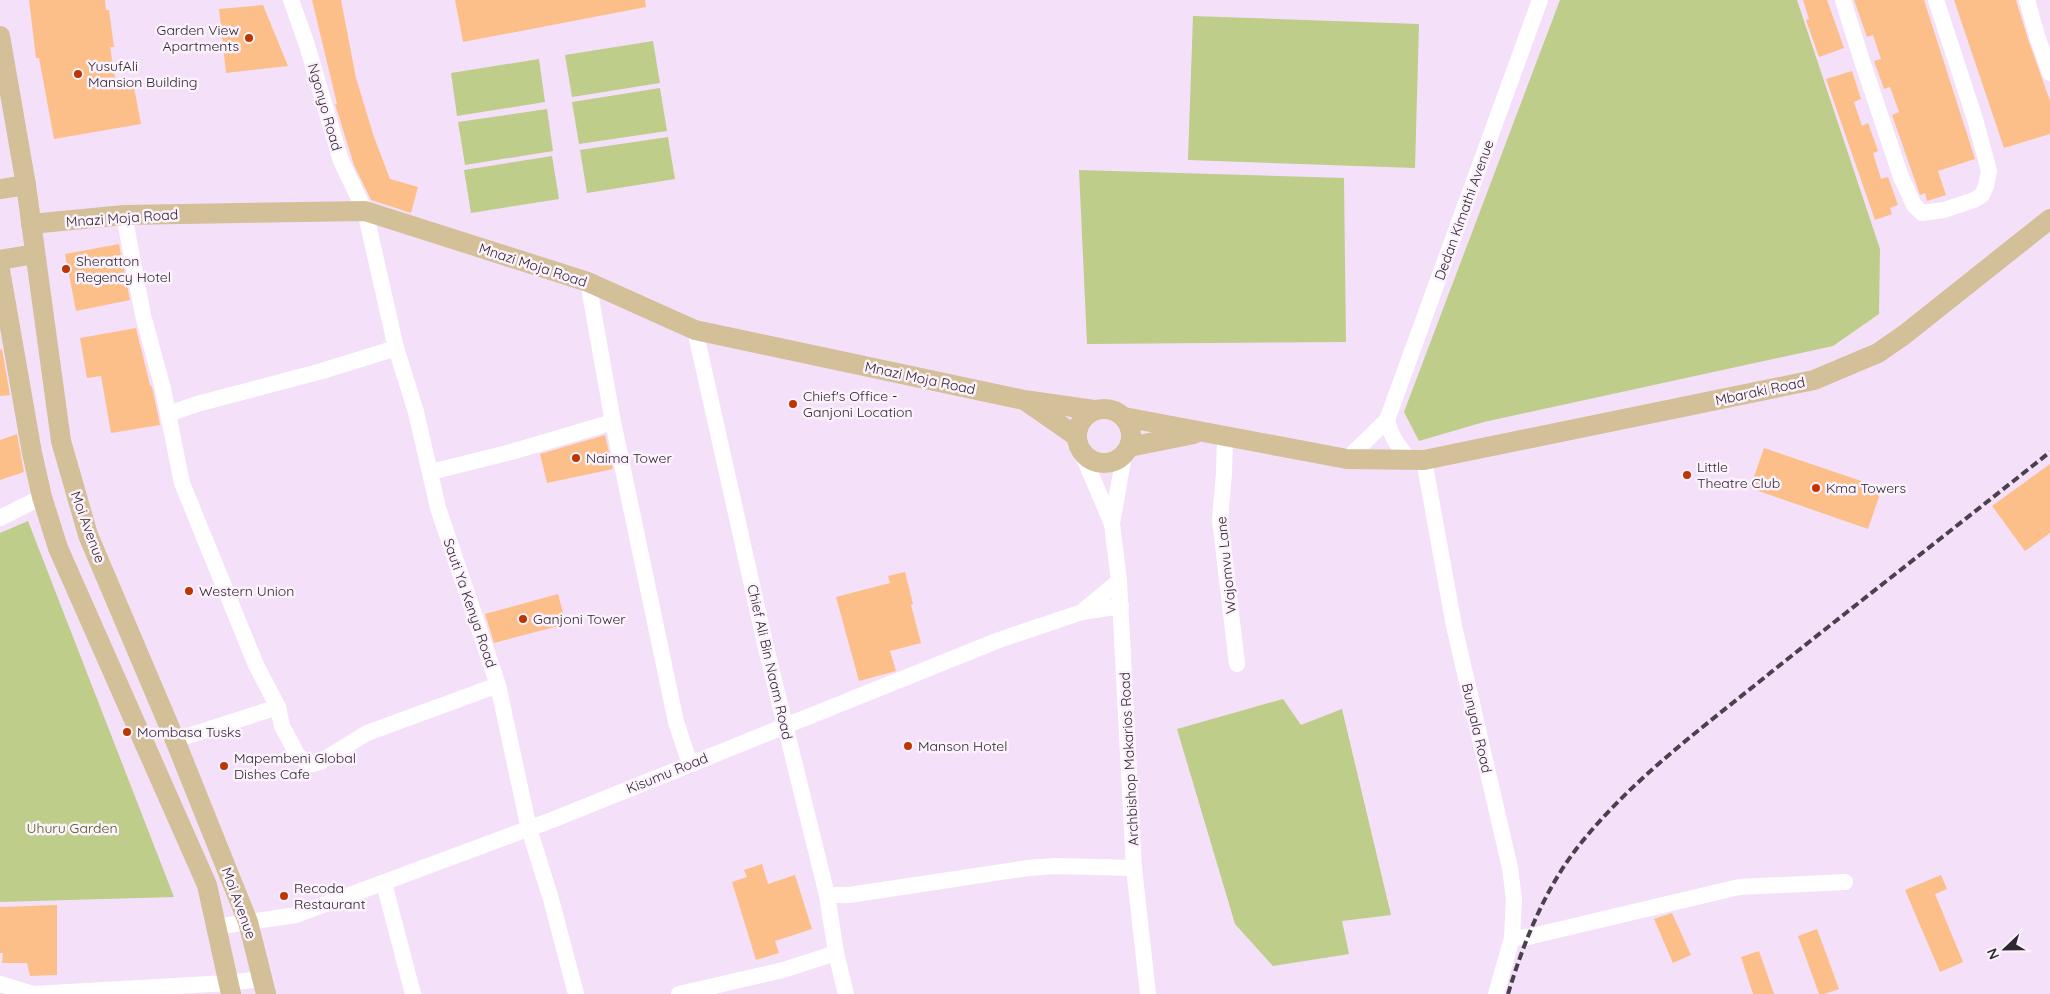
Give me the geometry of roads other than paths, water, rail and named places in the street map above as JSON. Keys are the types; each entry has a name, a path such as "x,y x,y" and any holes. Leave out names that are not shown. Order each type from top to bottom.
{"main road":[{"name":"Moi Avenue","path":"0,36 26,185 61,441 76,497 88,535 175,740 248,922 263,986"},
{"path":"0,189 26,185"},
{"name":"Mnazi Moja Road","path":"31,224 124,215 365,211 588,282 695,330 1024,400 1094,410"},
{"name":"Mbaraki Road","path":"1417,460 1814,380 1878,353 1904,335 2050,219"},
{"path":"0,260 35,254"},
{"name":"Moi Avenue","path":"0,270 32,453 42,497 58,548 207,885 229,989"},
{"path":"1024,400 1079,443 1093,461 1101,463 1110,463 1126,451 1203,432"},
{"path":"1079,443 1082,420 1094,410 1104,408 1115,411 1124,417 1347,459 1417,460"},
{"path":"1124,417 1130,432 1126,451"}],"street":[{"name":"Ngonyo Road","path":"291,0 306,42 341,161 365,211"},
{"name":"Dedan Kimathi Avenue","path":"1347,459 1388,420 1540,0"},
{"path":"1843,0 1901,177 1914,205 1922,213 1932,213 1982,196 1989,171 1975,120 1936,0"},
{"path":"2027,0 2036,36 2050,73"},
{"name":"Sauti Ya Kenya Road","path":"365,211 396,348 416,412 438,508 498,685 529,829 551,899 576,994"},
{"path":"124,215 143,315 168,414 171,438 182,483 256,665 278,707 282,726 298,756 313,764 326,760 367,733 498,685"},
{"path":"588,282 613,422 676,722 690,764"},
{"name":"Chief Ali Bin Naam Road","path":"695,330 731,496 827,895 836,953 846,994"},
{"path":"168,414 198,404 322,371 396,348"},
{"path":"1388,420 1395,444 1417,460"},
{"path":"431,472 510,452 613,422"},
{"name":"Wajomvu Lane","path":"1225,436 1220,520 1237,664"},
{"path":"1079,443 1112,524"},
{"path":"1112,524 1126,451"},
{"name":"Bunyala Road","path":"1417,460 1510,868 1514,899 1512,938 1496,994"},
{"path":"0,518 42,497"},
{"name":"Archbishop Makarios Road","path":"1112,524 1121,606 1134,868 1148,994"},
{"name":"Kisumu Road","path":"1082,612 1119,581"},
{"name":"Kisumu Road","path":"215,926 296,916 529,829 990,644 1082,612 1121,606"},
{"path":"175,740 278,707"},
{"path":"827,895 849,895 1055,866 1134,868"},
{"path":"1512,938 1528,937 1739,888 1845,882"},
{"path":"384,883 413,994"},
{"path":"679,994 783,970 836,953"},
{"path":"0,984 33,994 229,989 263,986"}],"railway":[{"path":"1508,994 1529,934 1557,877 1581,843 1624,796 1671,753 2050,452"}],"place":[{"name":"Garden View Apartments","path":"249,38"},
{"name":"YusufAli Mansion Building","path":"78,74"},
{"name":"Sheratton Regency Hotel","path":"66,269"},
{"name":"Chief's Office - Ganjoni Location","path":"793,404"},
{"name":"Naima Tower","path":"576,458"},
{"name":"Little Theatre Club","path":"1687,475"},
{"name":"Kma Towers","path":"1816,488"},
{"name":"Western Union","path":"189,591"},
{"name":"Ganjoni Tower","path":"523,619"},
{"name":"Mombasa Tusks","path":"127,732"},
{"name":"Manson Hotel","path":"908,746"},
{"name":"Mapembeni Global Dishes Cafe","path":"224,766"},
{"name":"Recoda Restaurant","path":"284,896"}],"park label":[{"name":"Uhuru Garden","path":"72,828"}]}
